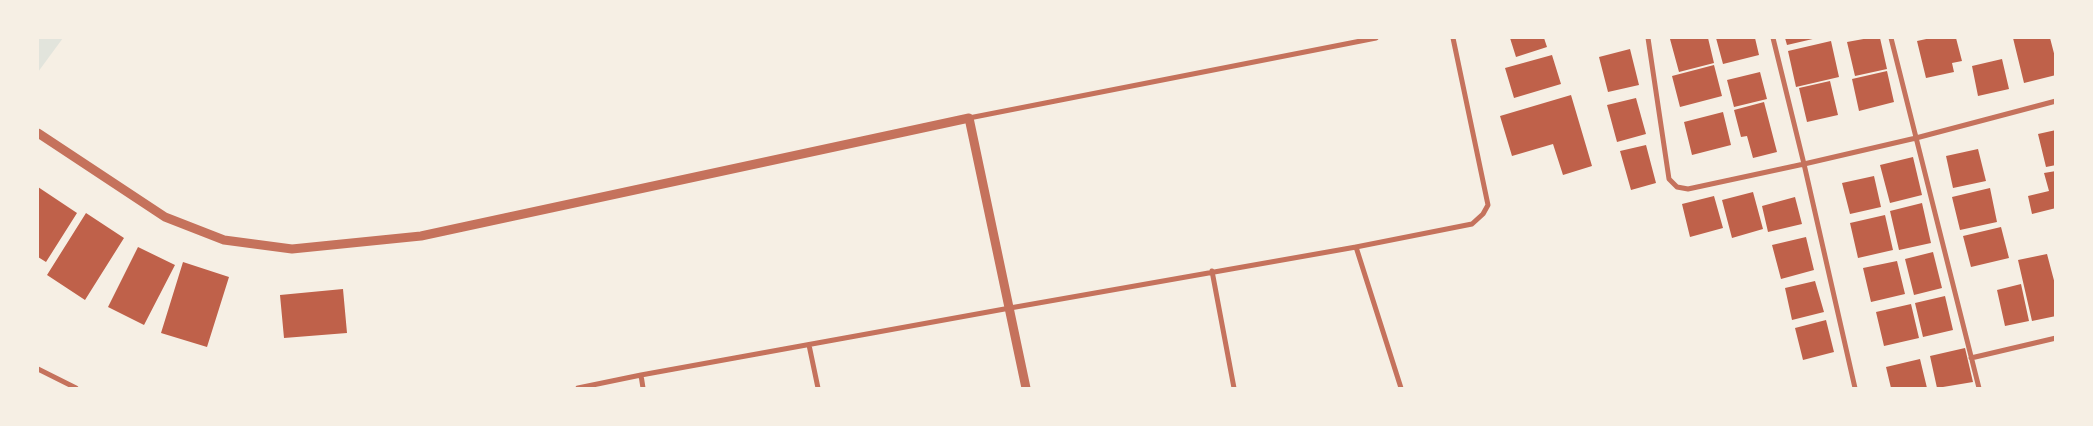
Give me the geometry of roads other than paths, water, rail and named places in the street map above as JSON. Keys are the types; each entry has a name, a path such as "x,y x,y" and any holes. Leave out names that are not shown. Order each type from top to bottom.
{"street":[{"path":"38,133 165,218 224,240 292,249 421,236 969,118 1376,38"},
{"path":"578,388 1010,308 1356,247 1472,224 1483,214 1488,205 1453,38"},
{"path":"1648,38 1670,179 1677,187 1688,189 1916,138 2056,101"},
{"path":"1773,38 1855,388"},
{"path":"1891,38 1979,388"},
{"path":"969,118 1026,388"},
{"path":"1356,247 1401,388"},
{"path":"1212,272 1234,388"},
{"path":"1971,358 2056,338"},
{"path":"809,345 818,388"},
{"path":"38,369 76,388"},
{"path":"641,375 643,388"}]}
